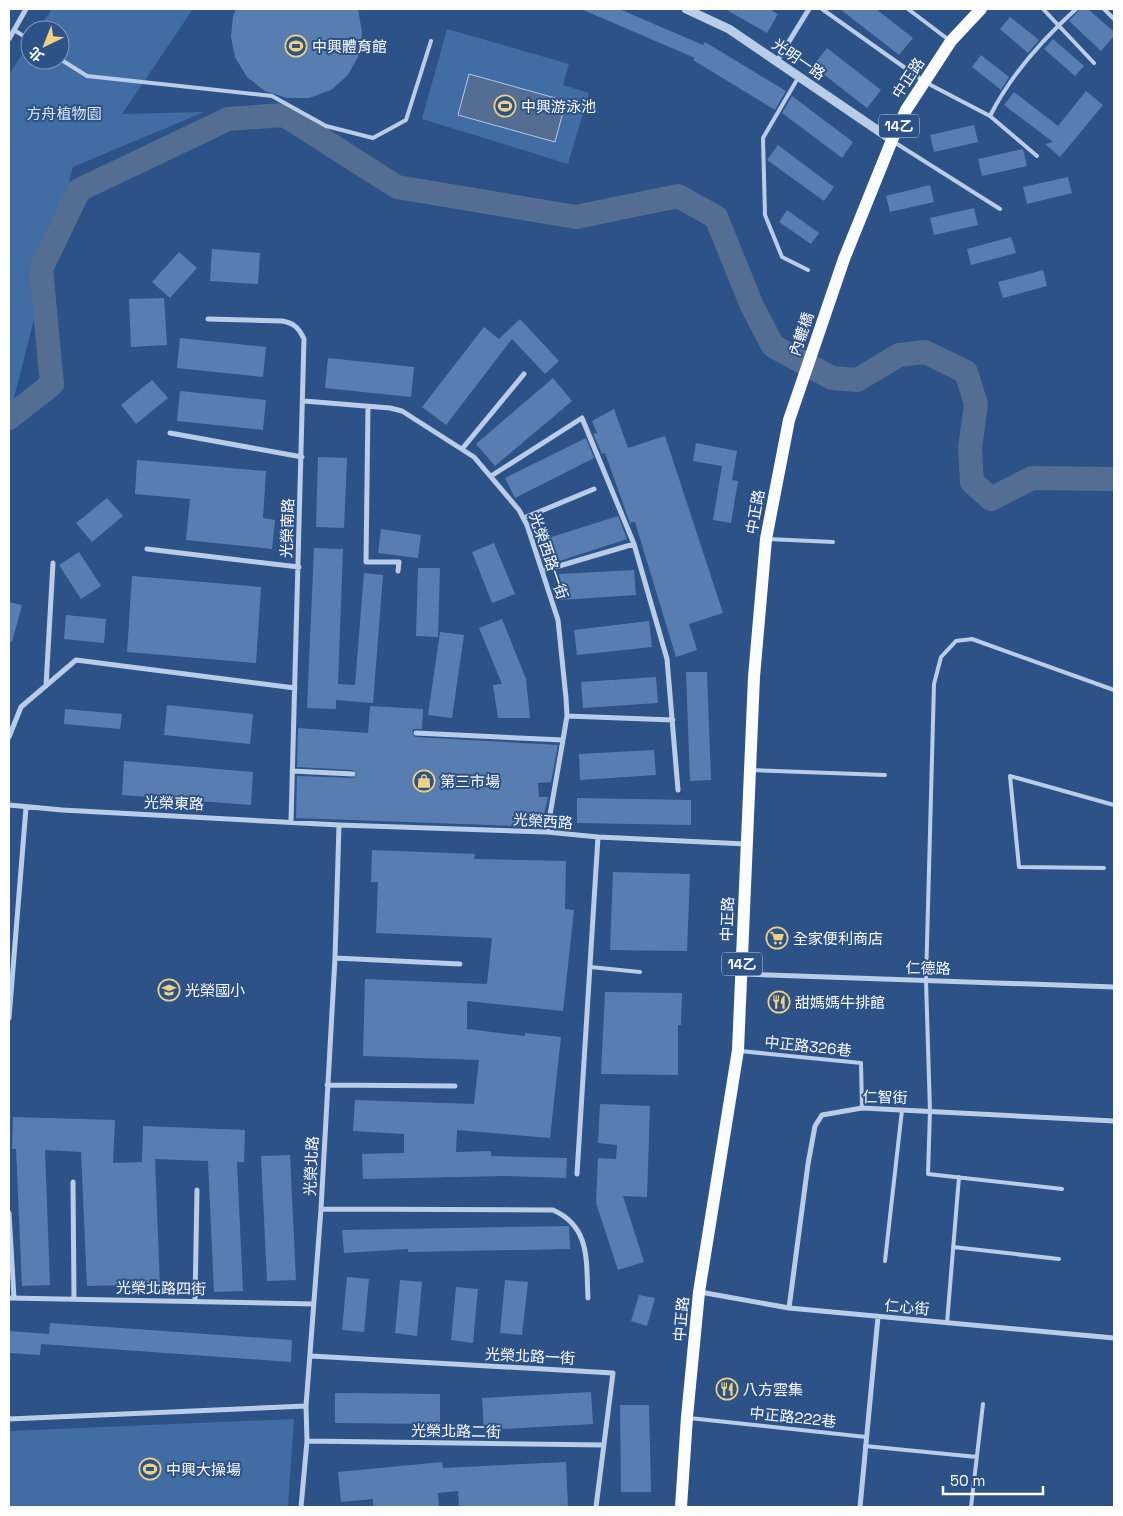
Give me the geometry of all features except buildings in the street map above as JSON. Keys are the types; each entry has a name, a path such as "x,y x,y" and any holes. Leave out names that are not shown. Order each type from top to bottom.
{"main road":[{"name":"中正路","path":"844,258 906,110 951,41 981,9"},
{"name":"內轆橋","path":"789,420 844,258"},
{"name":"中正路","path":"681,1507 687,1417 699,1292 738,1050 749,770 766,539 789,420"}],"street":[{"path":"9,38 26,9"},
{"name":"光明一路","path":"686,9 729,29 892,140"},
{"path":"777,61 809,9"},
{"name":"光榮南路","path":"208,319 282,321 291,323 300,329 306,350 291,822"},
{"path":"462,449 524,374"},
{"name":"光榮西路一街","path":"304,401 368,406 402,411 474,457 524,518 558,620 567,716 546,832"},
{"path":"368,406 366,562 399,562 398,571"},
{"path":"491,476 582,418 634,544 667,660 678,790"},
{"path":"170,433 302,457"},
{"path":"524,518 594,489"},
{"path":"542,572 634,544"},
{"path":"146,549 298,567"},
{"path":"46,686 53,563"},
{"path":"9,737 21,707 76,660 295,688"},
{"path":"567,716 673,720"},
{"path":"416,733 563,740"},
{"path":"292,771 353,774"},
{"name":"光榮東路","path":"9,805 26,808 339,825"},
{"path":"9,1018 26,808"},
{"name":"光榮西路","path":"339,825 546,832 598,837 746,844"},
{"name":"光榮北路","path":"301,1507 307,1441 306,1406 321,1210 336,958 339,825"},
{"path":"577,1174 598,837"},
{"path":"336,958 460,964"},
{"name":"仁德路","path":"742,974 926,981 1029,982 1114,987"},
{"path":"328,1085 455,1086"},
{"name":"仁智街","path":"789,1308 814,1126 822,1115 862,1108 1114,1121"},
{"path":"73,1182 74,1300"},
{"path":"195,1301 197,1190"},
{"path":"321,1210 553,1210 566,1216 577,1229 584,1244 588,1298"},
{"path":"9,1213 11,1298"},
{"name":"仁心街","path":"699,1292 789,1308 1114,1338"},
{"name":"光榮北路四街","path":"11,1298 314,1304"},
{"path":"860,1507 878,1317"},
{"name":"光榮北路一街","path":"311,1356 613,1373 596,1507"},
{"path":"9,1418 306,1406"},
{"name":"光榮北路二街","path":"307,1441 604,1445"}],"lane":[{"path":"822,9 925,82 990,116 1038,156"},
{"path":"908,9 951,41"},
{"path":"1043,9 1094,64"},
{"path":"990,116 1001,93 1058,25 1076,9"},
{"path":"1104,9 1114,19"},
{"path":"14,30 20,34"},
{"path":"70,66 86,76 272,96 326,126 373,138 406,120 431,41"},
{"path":"799,76 763,138 765,216 782,256 808,270"},
{"path":"892,140 1000,209"},
{"path":"766,539 833,542"},
{"path":"1062,1189 928,1174 930,1112 926,981 934,684 942,657 956,641 972,638 1114,690"},
{"path":"749,770 885,774"},
{"path":"1104,868 1019,867 1010,776 1114,805"},
{"path":"590,967 640,972"},
{"name":"中正路326巷","path":"738,1050 861,1063 862,1108"},
{"path":"885,1261 902,1110"},
{"path":"947,1323 959,1177"},
{"path":"953,1247 1059,1259"},
{"path":"971,1507 983,1404"},
{"name":"中正路222巷","path":"687,1417 866,1436"},
{"path":"865,1446 977,1457"}],"green space":[{"name":"方舟植物園","path":"52,9 193,9 122,114 204,112 73,167 9,417 9,75 20,57 20,70 70,70 70,20 45,20"},
{"name":"中興游泳池","path":"447,29 569,64 563,85 589,93 568,164 422,119"},
{"name":"中興大操場","path":"294,1419 288,1507 9,1507 9,1431"}],"shaded area":[{"path":"469,74 566,101 555,142 458,115"}],"waterway":[{"path":"9,418 52,384 41,269 79,190 228,119 284,115 397,187 576,217 678,196 716,217 752,306 773,346 832,378 857,380 899,355 925,352 966,372 976,404 970,448 972,482 991,499 1032,478 1114,479"}],"place":[{"name":"中興體育館","path":"296,46"},
{"name":"中興游泳池","path":"505,106"},
{"name":"第三市場","path":"424,781"},
{"name":"全家便利商店","path":"777,938"},
{"name":"光榮國小","path":"169,990"},
{"name":"甜媽媽牛排館","path":"779,1002"},
{"name":"八方雲集","path":"727,1389"},
{"name":"中興大操場","path":"150,1469"}]}
